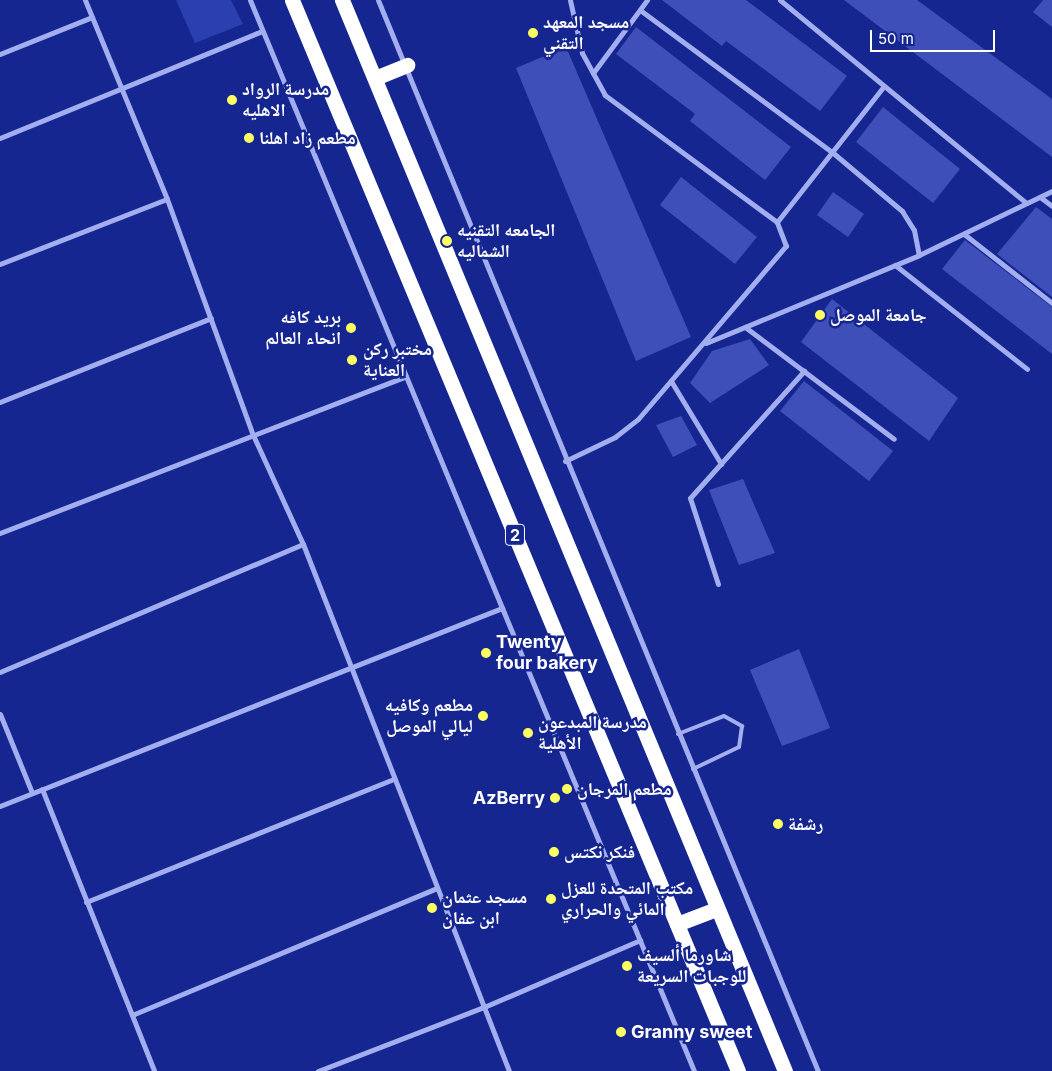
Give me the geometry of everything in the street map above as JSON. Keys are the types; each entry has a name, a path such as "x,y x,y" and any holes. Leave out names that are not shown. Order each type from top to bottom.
{"highway":[{"name":"2","path":"292,0 738,1071"},
{"path":"342,0 376,78 716,909 785,1071"},
{"path":"376,78 407,65"},
{"path":"677,924 716,909"}],"street":[{"path":"85,0 119,89 167,199 253,436 303,544 509,1071"},
{"path":"250,0 694,1071"},
{"path":"378,0 407,65 565,461 818,1071"},
{"path":"565,461 623,431 704,344 786,246 777,222 605,95 582,53 570,0"},
{"path":"593,73 647,0"},
{"path":"780,0 1026,203"},
{"path":"640,10 832,152 902,211 914,230 919,255"},
{"path":"0,54 92,17"},
{"path":"0,138 262,31"},
{"path":"777,222 884,86"},
{"path":"704,344 919,255 1052,191"},
{"path":"1040,197 1052,206"},
{"path":"0,264 167,199"},
{"path":"964,234 1052,303"},
{"path":"895,265 1027,369"},
{"path":"0,402 211,318"},
{"path":"745,327 894,439"},
{"path":"718,584 690,498 804,371"},
{"path":"0,533 406,376"},
{"path":"671,381 721,464"},
{"path":"0,672 303,544"},
{"path":"0,806 350,666 502,608"},
{"path":"0,714 32,793"},
{"path":"86,902 394,779"},
{"path":"42,789 154,1071"},
{"path":"132,1015 437,888"},
{"path":"318,1071 484,1007 640,940"}],"lane":[{"path":"678,734 724,716 742,726 739,747 693,769"}],"shaded area":[{"path":"176,0 231,0 243,24 195,43"}],"building":[{"path":"662,0 746,0 847,76 820,111 726,41 722,46"},
{"path":"844,0 917,0 1052,99 1052,157"},
{"path":"1043,0 1052,0 1052,27 1033,12"},
{"path":"636,27 791,147 765,180 690,121 695,114 616,54"},
{"path":"566,47 691,337 636,361 516,68"},
{"path":"883,107 960,169 933,203 856,142"},
{"path":"681,177 757,237 735,264 660,205"},
{"path":"833,192 864,214 848,237 817,215"},
{"path":"1036,207 1052,219 1052,297 997,254"},
{"path":"965,240 1052,307 1052,354 942,269"},
{"path":"832,299 958,398 929,441 801,342"},
{"path":"750,339 769,365 710,403 690,383 712,351"},
{"path":"804,381 893,451 869,481 780,411"},
{"path":"681,416 697,445 673,457 656,425"},
{"path":"743,479 775,553 739,565 709,490"},
{"path":"799,649 830,728 782,746 750,670"}],"place":[{"name":"مسجد المعهد التقني","path":"533,33"},
{"name":"مدرسة الرواد الاهليه","path":"232,100"},
{"name":"مطعم زاد اهلنا","path":"249,138"},
{"name":"الجامعه التقنيه الشماليه","path":"447,241"},
{"name":"جامعة الموصل","path":"820,315"},
{"name":"بريد كافه انحاء العالم","path":"351,328"},
{"name":"مختبر ركن العناية","path":"352,360"},
{"name":"Twenty four bakery","path":"486,653"},
{"name":"مطعم وكافيه ليالي الموصل","path":"483,716"},
{"name":"مدرسة المبدعون الأهلية","path":"528,733"},
{"name":"مطعم المرجان","path":"567,789"},
{"name":"AzBerry","path":"555,798"},
{"name":"رشفة","path":"778,824"},
{"name":"فنكر نكتس","path":"554,852"},
{"name":"مكتب المتحدة للعزل المائي والحراري","path":"551,899"},
{"name":"مسجد عثمان ابن عفان","path":"432,908"},
{"name":"شاورما ألسيف للوجبات السريعة","path":"627,966"},
{"name":"Granny sweet","path":"621,1032"}]}
